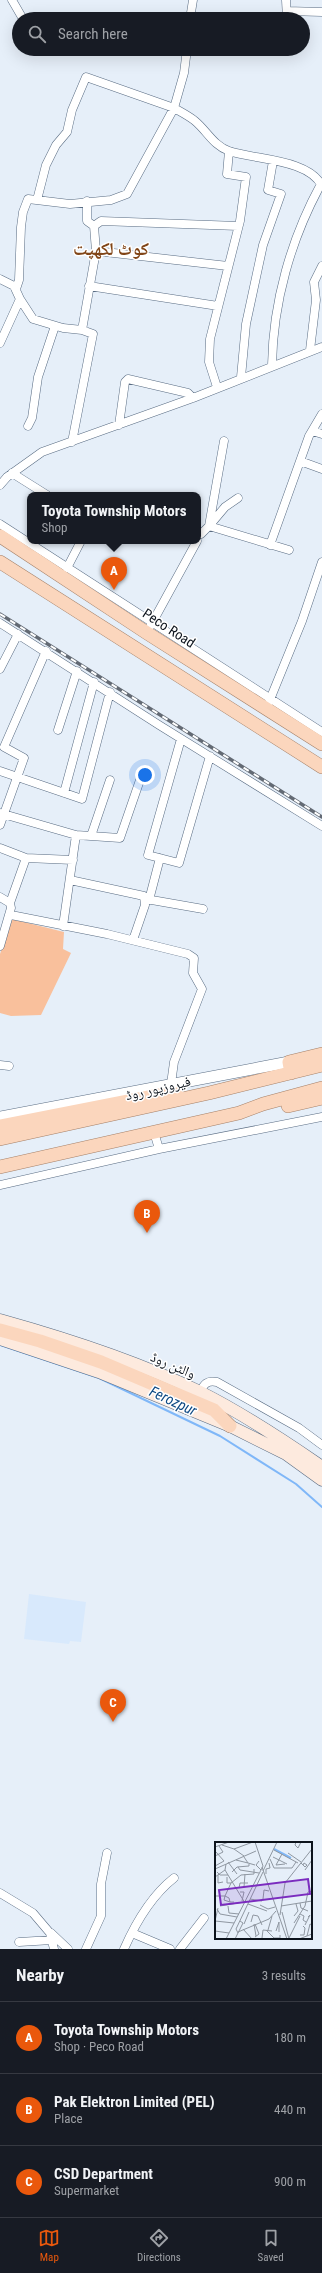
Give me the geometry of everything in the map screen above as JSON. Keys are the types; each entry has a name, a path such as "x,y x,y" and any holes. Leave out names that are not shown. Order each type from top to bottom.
{"main road":[{"name":"Peco Road","path":"0,536 63,571 115,605 147,633 269,703 322,744"},
{"path":"0,562 48,591 322,767"},
{"path":"48,591 63,571"},
{"path":"301,753 322,762"},
{"path":"290,1068 322,1054"},
{"name":"فیروزپور روڈ","path":"0,1139 209,1093 290,1068 322,1065"},
{"path":"0,1166 239,1113 263,1104 322,1088"},
{"path":"0,1126 159,1095 209,1093"},
{"path":"239,1113 265,1111 322,1098"},
{"name":"والٹن روڈ","path":"0,1320 104,1352 200,1392 290,1444 322,1467"},
{"path":"0,1330 40,1341 101,1362 214,1410 230,1426"},
{"path":"0,1339 99,1372 230,1426 286,1454 322,1480"}],"street":[{"path":"12,0 19,12"},
{"path":"191,12 193,0"},
{"path":"286,0 287,12"},
{"path":"310,13 322,12"},
{"path":"16,289 19,280 23,212 28,199 70,204 87,201 111,200 127,194 174,108 184,73 186,56"},
{"path":"37,200 46,165 56,145 67,132 72,110 86,77 174,108 195,121 220,147 230,151 302,167 312,173 321,185 310,204 283,281 272,339 272,365"},
{"path":"217,387 210,362 210,339 238,226 246,177 227,174 230,151"},
{"path":"241,377 246,324 264,245 281,194 268,190 273,161"},
{"path":"82,330 96,251 94,226 87,221 87,201"},
{"path":"94,226 101,221 238,226"},
{"path":"96,251 228,266"},
{"path":"310,350 316,300 314,282 322,266"},
{"path":"0,279 16,289 20,299 33,319 55,326 82,330 93,334 72,442"},
{"path":"90,286 218,306"},
{"path":"0,343 20,299"},
{"path":"28,426 32,418 38,377 55,326"},
{"path":"0,485 12,473 42,452 193,398 241,377 310,350 322,347"},
{"path":"119,425 125,382 128,379 188,393 193,398"},
{"path":"270,545 300,461 312,431 322,414"},
{"path":"312,431 322,434"},
{"path":"209,526 224,441"},
{"path":"300,461 322,469"},
{"path":"12,473 42,492"},
{"path":"201,535 225,508 238,498"},
{"path":"0,524 27,538"},
{"path":"209,526 289,550"},
{"path":"37,544 63,571 78,544"},
{"path":"147,633 195,544"},
{"path":"269,703 302,621 322,562"},
{"path":"115,605 153,621 269,703 322,732"},
{"path":"1,625 46,651 322,826"},
{"path":"0,669 18,634"},
{"path":"0,825 2,814 18,778 24,757 4,747 46,651"},
{"path":"58,730 77,671"},
{"path":"64,794 94,682"},
{"path":"0,771 82,799 110,692"},
{"path":"181,738 147,853 179,863 210,756"},
{"path":"91,836 110,780"},
{"path":"2,814 76,835 121,837 140,780"},
{"path":"63,926 76,835"},
{"path":"0,848 26,858 73,860"},
{"path":"1,942 11,915 10,903 26,858"},
{"path":"133,940 148,899 160,858"},
{"path":"70,880 144,896 148,899 203,909"},
{"path":"0,897 10,903"},
{"path":"11,915 133,940 188,954 194,958 193,973 202,989 174,1062 171,1084"},
{"path":"0,1065 9,1066"},
{"path":"0,1117 171,1084 290,1068"},
{"path":"0,1185 158,1149 322,1117"},
{"path":"154,1132 158,1149"},
{"path":"200,1392 209,1381 217,1382 299,1428 322,1445"},
{"path":"86,1949 101,1916 101,1884 107,1853"},
{"path":"124,1949 132,1933 159,1890 174,1878"},
{"path":"0,1892 33,1913 51,1936 68,1949"},
{"path":"180,1949 204,1918"},
{"path":"132,1933 170,1949"},
{"path":"19,1942 51,1936"},
{"path":"51,1936 54,1949"}],"shaded area":[{"path":"12,919 64,932 63,949 71,953 41,1015 11,1016 0,1013 0,954"},
{"path":"29,1594 86,1602 81,1642 70,1641 69,1644 24,1639"}],"waterway":[{"name":"Ferozpur","path":"0,1345 99,1378 220,1436 296,1484 322,1507"}],"railway":[{"path":"0,614 322,817"}],"place":[{"name":"Toyota Township Motors","path":"114,590"},
{"name":"Pak Elektron Limited (PEL)","path":"147,1233"},
{"name":"CSD Department","path":"113,1722"}],"district":[{"name":"کوٹ لکھپت","path":"111,249"}]}
